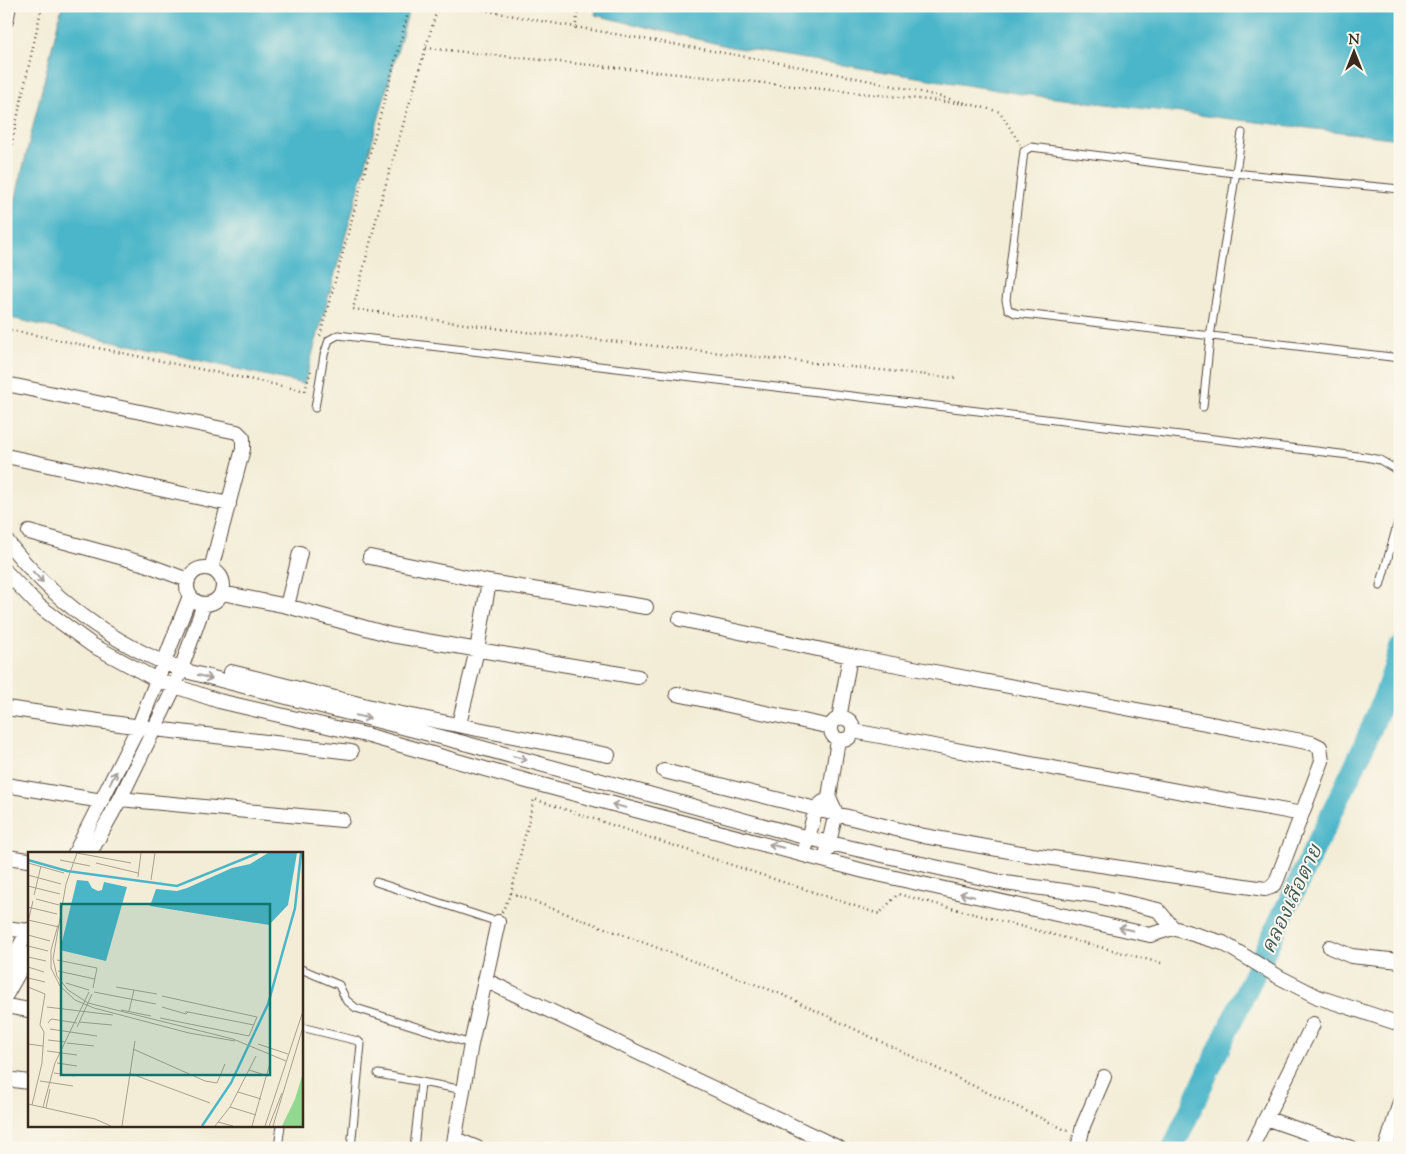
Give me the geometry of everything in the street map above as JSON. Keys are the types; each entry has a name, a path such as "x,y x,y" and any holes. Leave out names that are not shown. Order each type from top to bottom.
{"street":[{"path":"6,21 9,6"},
{"path":"6,384 237,432 243,438 243,449 211,569"},
{"path":"6,456 229,504"},
{"path":"30,532 142,563 188,580"},
{"path":"6,540 44,584 79,615 110,636 182,670 464,743 808,838 995,881 1093,895 1158,910 1173,928 1223,943 1279,977 1318,997 1400,1024"},
{"path":"287,606 300,553"},
{"path":"19,557 6,571 39,606 67,628 92,645 157,680 219,701 366,735 527,781 864,871 1150,935 1173,928"},
{"path":"370,558 489,582 646,607"},
{"path":"211,569 220,576 222,593 214,602 204,604 193,601 186,586 188,580 197,570 211,569"},
{"path":"459,724 477,650 489,582"},
{"path":"222,593 287,606 391,635 638,677"},
{"path":"76,852 139,726 190,596"},
{"path":"91,852 120,799 175,686 204,604"},
{"path":"664,771 924,836 980,847 1257,889 1271,887 1276,882 1322,760 1320,747 1312,743 850,656 680,619"},
{"path":"824,859 836,813 829,797 836,729 850,656"},
{"path":"231,672 387,711 608,755"},
{"path":"677,694 836,729 848,739 853,731 1302,814"},
{"path":"6,708 155,729 351,752"},
{"path":"458,760 464,743"},
{"path":"6,785 102,801"},
{"path":"804,854 816,808 829,797"},
{"path":"120,799 342,820"},
{"path":"6,857 28,860"},
{"path":"1071,916 1077,893"},
{"path":"476,1148 454,1144 471,1044 498,922"},
{"path":"6,928 28,931 6,970"},
{"path":"1330,947 1352,956 1400,961"},
{"path":"6,995 28,956"},
{"path":"485,980 839,1148"},
{"path":"6,1006 28,1010"},
{"path":"1251,1148 1268,1119 1313,1024"},
{"path":"1079,1142 1104,1077"},
{"path":"6,1079 28,1082"},
{"path":"1386,1148 1400,1102"},
{"path":"1268,1119 1351,1148"}],"lane":[{"path":"1203,407 1210,337 1234,174 1242,133"},
{"path":"1400,189 1234,174 1031,147 1024,151 1008,269 1006,300 1008,309 1015,313 1400,358"},
{"path":"315,408 324,355 329,340 338,335 1366,458 1380,460 1400,472"},
{"path":"1380,586 1400,514"},
{"path":"376,882 498,922"},
{"path":"302,969 339,985 346,1000 356,1008 471,1044"},
{"path":"302,1027 358,1041 362,1044 350,1148"},
{"path":"378,1074 464,1090"},
{"path":"414,1148 421,1082"},
{"path":"278,1148 281,1126"}],"path":[{"path":"6,169 42,6"},
{"path":"318,343 410,6"},
{"path":"438,6 382,198 353,309 554,335 955,378"},
{"path":"463,6 575,29 819,70 974,105 1000,112 1024,151"},
{"path":"575,29 580,6"},
{"path":"426,48 974,105"},
{"path":"6,329 305,391 313,362"},
{"path":"498,922 511,893 534,799 880,914 898,894 1161,963"},
{"path":"511,893 782,994 1043,1121 1079,1142"}],"water":[{"path":"62,6 410,6 304,384 6,317 6,238"},
{"path":"597,6 1400,6 1400,139 1022,94 731,47 595,15"}],"waterway":[{"name":"คลองเสือตาย","path":"1173,1148 1359,755 1382,701 1400,647"}]}
